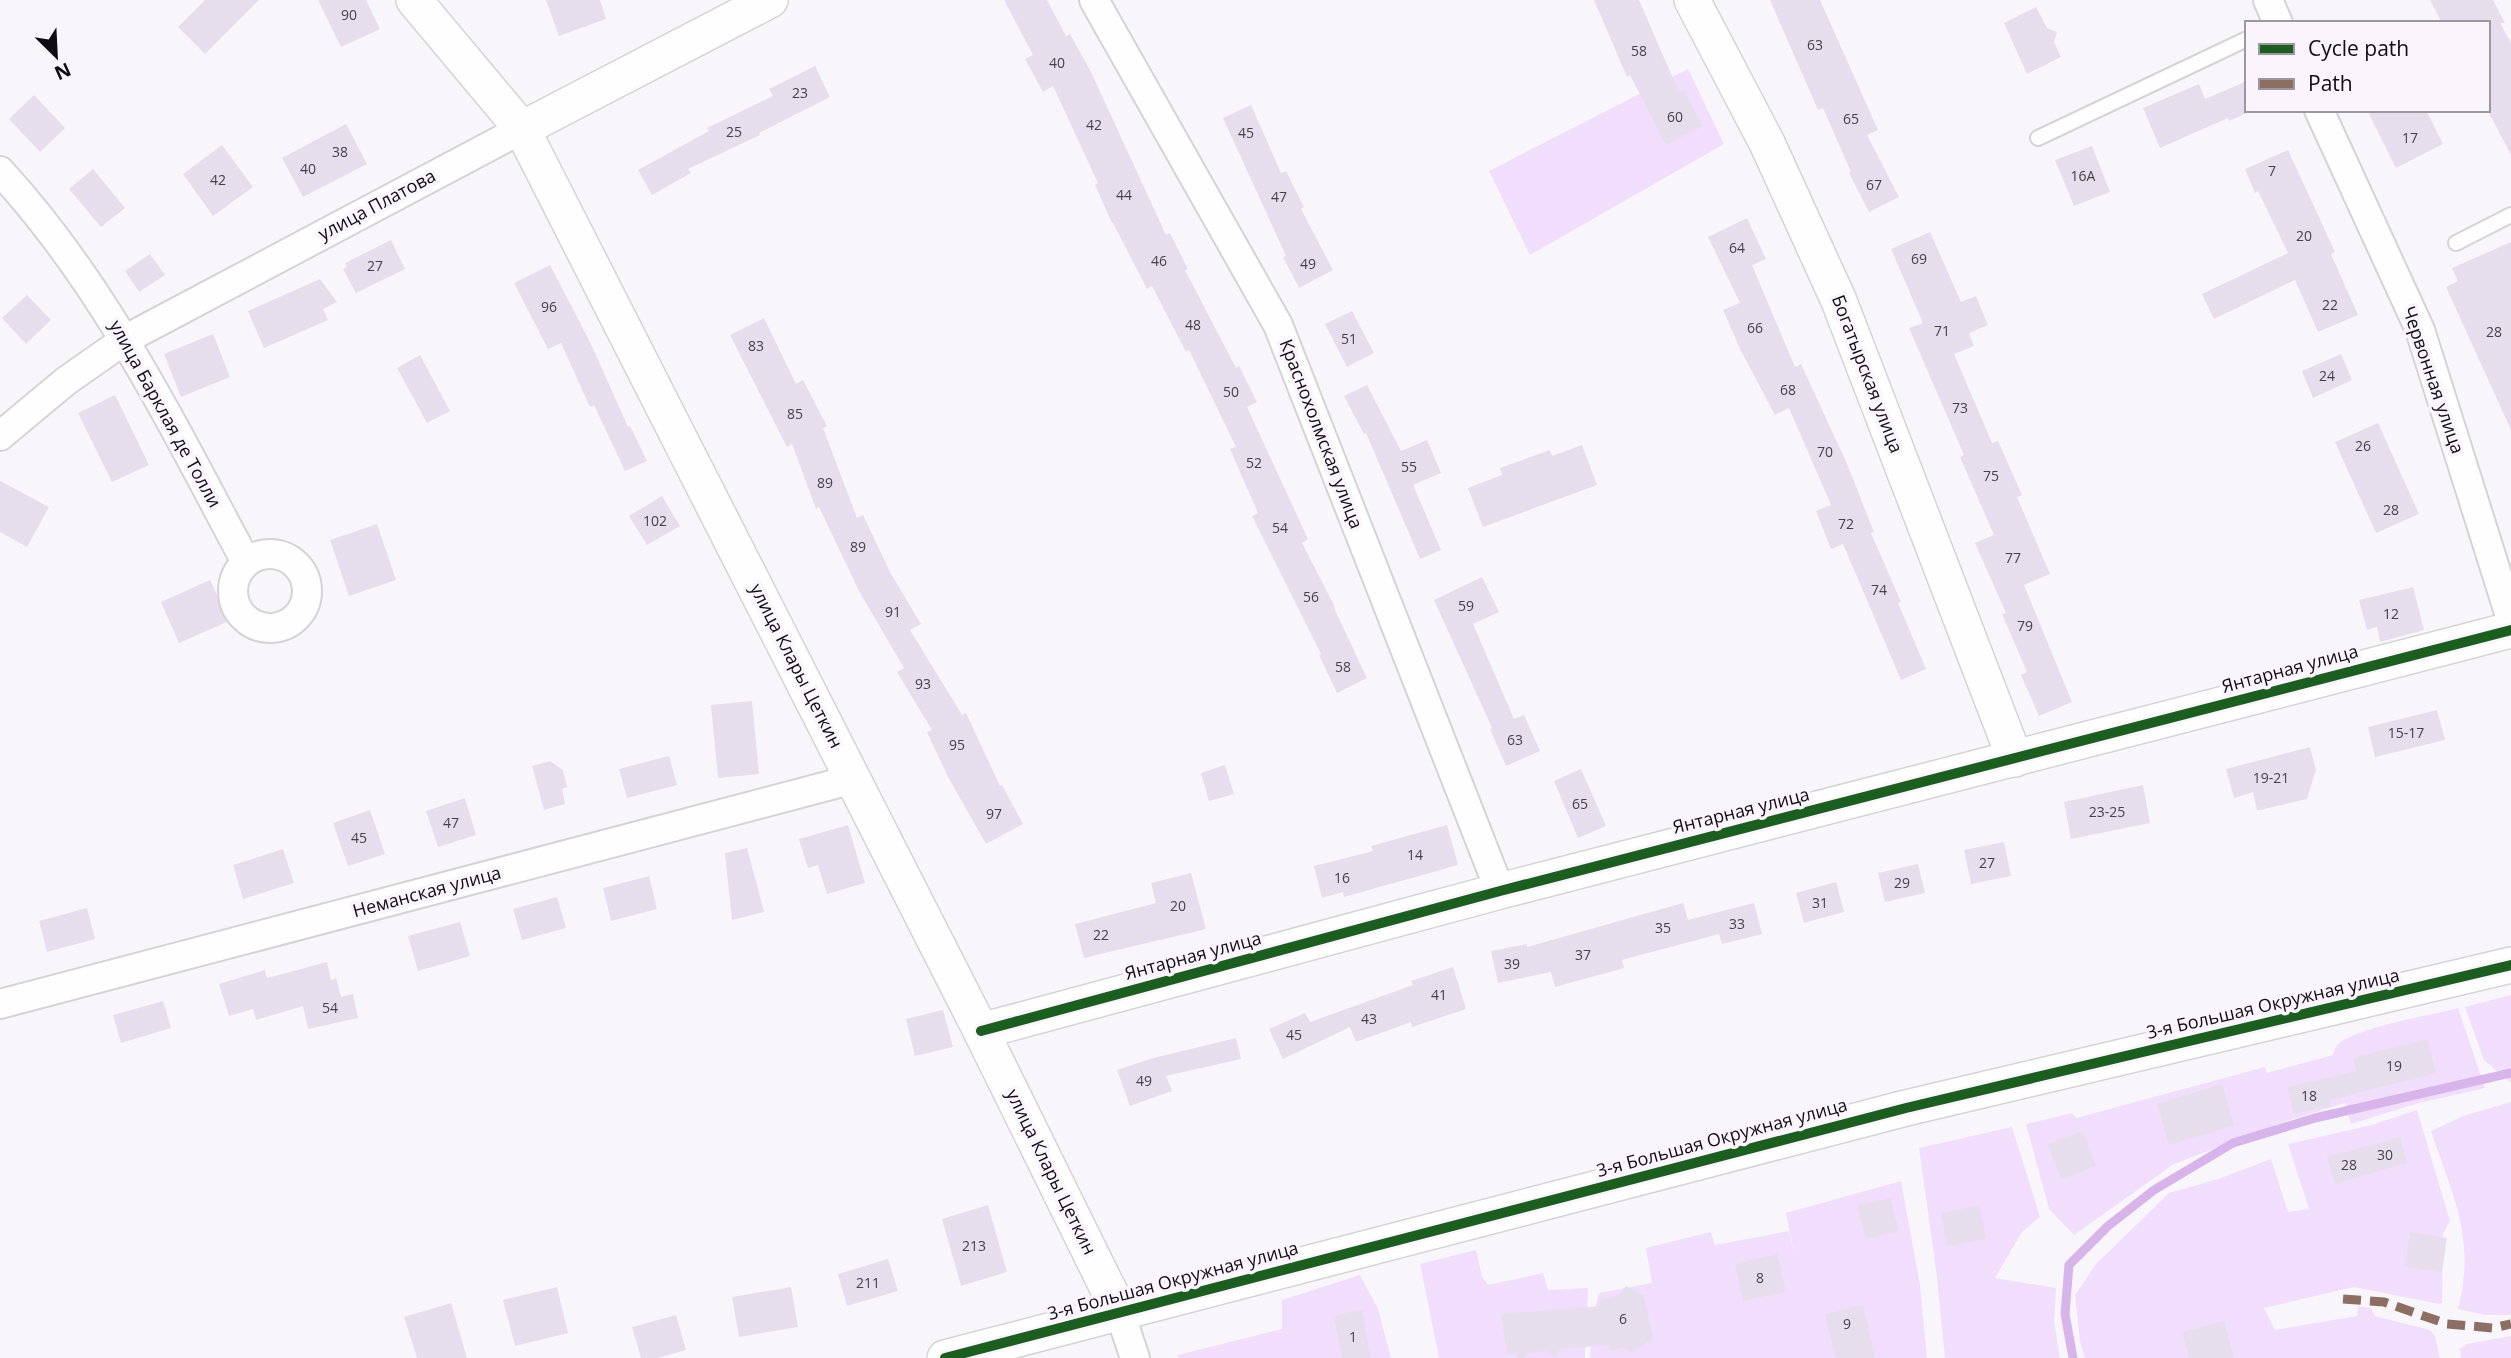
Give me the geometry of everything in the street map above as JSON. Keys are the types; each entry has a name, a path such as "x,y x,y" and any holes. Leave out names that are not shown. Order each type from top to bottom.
{"street":[{"name":"улица Клары Цеткин","path":"414,0 522,129 982,1031 1119,1313 1135,1358"},
{"name":"улица Платова","path":"0,436 66,381 126,339 770,0"},
{"name":"Краснохолмская улица","path":"1094,0 1278,325 1500,891"},
{"name":"Богатырская улица","path":"1692,0 1767,143 1834,290 2015,759"},
{"path":"2268,0 2277,21"},
{"name":"Червонная улица","path":"2320,112 2420,330 2511,619"},
{"name":"улица Барклая де Толли","path":"0,171 33,207 126,339 246,562"},
{"name":"Янтарная улица","path":"982,1031 1500,891 2511,630"},
{"name":"Неманская улица","path":"2,996 854,779"},
{"name":"3-я Большая Окружная улица","path":"945,1358 1030,1343 1119,1313 1906,1108 2511,965"}],"lane":[{"path":"2038,138 2245,40"},
{"path":"2456,243 2511,215"}],"shaded area":[{"path":"1688,69 1724,144 1530,255 1489,171"},
{"path":"2511,995 2511,1083 2484,1060 2465,1007"},
{"path":"2458,1008 2485,1088 2415,1104 2351,1124 2345,1103 2281,1123 2174,1164 2074,1235 2049,1209 2026,1124 2072,1113 2076,1118 2265,1067 2267,1073 2333,1055 2342,1041 2366,1031"},
{"path":"2511,1102 2511,1315 2485,1315 2458,1309 2464,1261 2460,1218 2431,1131 2463,1116"},
{"path":"2417,1110 2450,1221 2443,1234 2442,1303 2354,1287 2264,1308 2275,1330 2357,1316 2358,1306 2371,1308 2375,1316 2430,1330 2435,1336 2440,1358 2085,1358 2080,1342 2075,1295 2096,1264 2169,1193 2218,1179 2271,1159 2288,1212 2309,1209 2288,1144 2372,1125"},
{"path":"2012,1127 2040,1217 2022,1232 1995,1278 2056,1288 2054,1322 2060,1358 1945,1358 1919,1148"},
{"path":"1901,1181 1920,1285 1927,1358 1590,1358 1593,1317 1599,1293 1652,1283 1646,1248 1711,1232 1715,1245 1789,1231 1796,1263 1786,1213"},
{"path":"1476,1250 1482,1276 1488,1285 1543,1273 1548,1290 1588,1288 1585,1358 1439,1358 1420,1264"},
{"path":"1360,1275 1378,1309 1391,1358 1178,1358 1178,1355 1282,1329 1282,1300"},
{"path":"2511,1336 2511,1358 2461,1358 2460,1349 2467,1344"}],"building":[{"path":"205,0 259,0 205,54 178,27"},
{"path":"318,0 366,0 380,29 341,47"},
{"path":"546,0 600,0 606,19 559,36"},
{"path":"1004,0 1047,0 1066,36 1070,34 1091,72 1166,235 1170,233 1188,269 1185,270 1236,368 1239,366 1257,402 1247,407 1308,539 1302,543 1367,678 1337,693 1319,655 1321,654 1252,516 1258,513 1230,449 1236,447 1189,350 1186,352 1152,286 1147,289 1112,223 1095,185 1098,183 1053,86 1043,92 1025,59 1033,55"},
{"path":"1594,0 1639,0 1679,92 1684,90 1703,126 1666,145 1630,75 1627,77"},
{"path":"1770,0 1820,0 1878,130 1867,135 1899,197 1869,212 1849,173 1851,172 1823,108 1818,110"},
{"path":"2430,0 2493,0 2505,23 2500,23 2511,43 2511,155 2489,112 2490,21 2441,21"},
{"path":"2036,7 2047,28 2057,32 2054,42 2061,57 2027,74 2004,23"},
{"path":"815,66 830,97 759,133 760,135 688,169 691,173 652,195 638,170 709,131 707,128 773,96 769,89"},
{"path":"2245,82 2247,113 2229,121 2228,118 2160,148 2143,108 2199,84 2205,99"},
{"path":"34,95 65,128 40,152 9,119"},
{"path":"1251,105 1281,173 1286,171 1304,207 1301,209 1333,270 1299,288 1223,118"},
{"path":"2368,112 2427,112 2443,144 2396,168"},
{"path":"346,124 367,164 303,197 282,158"},
{"path":"222,145 253,187 213,216 183,174"},
{"path":"2092,146 2110,192 2074,206 2055,160"},
{"path":"2288,150 2335,252 2331,254 2358,315 2318,332 2295,280 2214,319 2202,294 2288,253 2245,169"},
{"path":"93,169 125,208 101,227 69,189"},
{"path":"1747,218 1766,259 1752,265 1795,367 1801,364 1848,466 1874,532 1871,533 1926,669 1901,680 1843,544 1831,549 1816,511 1831,505 1789,408 1775,415 1723,310 1740,303 1708,237"},
{"path":"1930,232 1961,302 1976,296 1988,325 1969,333 1974,346 1954,354 1992,443 1998,441 2022,495 2017,497 2050,574 2024,585 2072,702 2039,716 2021,675 2027,672 2002,614 2006,613 1975,543 1994,535 1960,457 1964,455 1909,328 1923,323 1891,249"},
{"path":"391,240 405,269 356,293 343,269 347,267 345,263"},
{"path":"2511,242 2511,430 2446,287 2458,281 2452,268"},
{"path":"150,254 165,275 139,292 125,271"},
{"path":"550,265 647,461 625,471 594,405 590,407 561,343 548,349 514,283"},
{"path":"320,279 337,302 323,309 328,320 264,348 248,311"},
{"path":"27,295 51,320 26,344 2,318"},
{"path":"1352,311 1374,353 1347,367 1325,324"},
{"path":"764,318 796,384 803,380 827,426 823,428 857,518 863,515 890,572 921,624 910,630 962,715 966,713 1000,786 1002,785 1023,824 986,844 948,777 927,732 932,730 897,672 904,668 859,591 819,507 816,509 792,444 787,447 730,335"},
{"path":"213,334 230,377 181,397 164,354"},
{"path":"2341,354 2352,380 2313,398 2302,371"},
{"path":"420,355 450,411 427,423 397,368"},
{"path":"1367,385 1401,451 1427,440 1441,473 1413,485 1441,550 1420,559 1366,433 1364,434 1344,396"},
{"path":"115,395 149,465 112,482 78,413"},
{"path":"2378,423 2419,514 2376,533 2335,442"},
{"path":"1582,445 1597,485 1483,527 1468,488 1502,475 1500,468 1550,450 1552,456"},
{"path":"0,481 49,507 27,547 0,532"},
{"path":"662,496 680,526 647,545 629,516"},
{"path":"377,524 396,580 349,596 330,540"},
{"path":"1482,577 1499,612 1473,624 1514,719 1524,715 1540,751 1506,766 1490,729 1492,728 1434,600"},
{"path":"210,580 229,621 179,643 161,602"},
{"path":"2413,587 2424,630 2380,642 2377,627 2367,630 2359,600"},
{"path":"752,701 759,774 718,778 711,705"},
{"path":"2437,710 2445,740 2375,757 2368,727"},
{"path":"2310,747 2316,770 2307,799 2257,810 2253,792 2234,798 2226,769"},
{"path":"669,756 677,785 627,798 619,769"},
{"path":"550,761 563,770 567,787 562,789 565,804 544,810 532,766"},
{"path":"1225,765 1234,794 1209,801 1201,773"},
{"path":"1581,769 1606,826 1578,838 1554,781"},
{"path":"2143,785 2150,823 2071,839 2064,802"},
{"path":"465,798 476,835 438,847 426,811"},
{"path":"370,810 385,854 348,866 333,823"},
{"path":"848,825 865,883 827,894 818,865 808,868 799,839"},
{"path":"1447,825 1458,865 1344,897 1343,892 1322,898 1314,866 1373,851 1371,846"},
{"path":"2004,842 2011,876 1971,884 1964,850"},
{"path":"747,848 764,912 732,920 725,853"},
{"path":"283,849 294,883 243,899 233,865"},
{"path":"1918,864 1925,893 1885,902 1878,873"},
{"path":"1191,873 1206,929 1084,958 1075,924 1156,903 1151,883"},
{"path":"649,876 657,909 611,921 603,888"},
{"path":"1836,882 1844,912 1804,923 1796,893"},
{"path":"557,897 566,928 522,940 513,909"},
{"path":"1683,903 1688,920 1754,903 1762,934 1722,944 1719,934 1622,960 1624,968 1555,987 1551,972 1498,983 1491,951 1527,944 1527,947"},
{"path":"87,908 95,939 47,952 39,921"},
{"path":"460,922 470,956 418,971 408,936"},
{"path":"327,962 331,980 336,978 341,997 353,994 358,1018 308,1029 303,1006 256,1020 253,1009 229,1016 219,984 265,970 267,978"},
{"path":"1453,967 1466,1009 1412,1027 1411,1022 1356,1042 1350,1027 1283,1059 1269,1029 1305,1013 1310,1022 1413,985 1411,981"},
{"path":"163,1001 171,1028 121,1043 113,1015"},
{"path":"943,1010 953,1047 915,1056 906,1019"},
{"path":"1236,1038 1241,1059 1166,1076 1172,1091 1130,1106 1117,1070 1153,1058"},
{"path":"2427,1039 2436,1073 2330,1100 2331,1106 2294,1114 2287,1087 2356,1071 2353,1058"},
{"path":"2222,1084 2234,1126 2169,1145 2157,1104"},
{"path":"2083,1131 2096,1166 2061,1180 2048,1144"},
{"path":"2400,1137 2407,1163 2335,1184 2327,1157"},
{"path":"1890,1198 1899,1231 1866,1239 1857,1206"},
{"path":"988,1205 1007,1272 961,1286 942,1219"},
{"path":"1980,1206 1986,1239 1947,1246 1941,1213"},
{"path":"2410,1232 2447,1238 2442,1272 2405,1266"},
{"path":"1777,1254 1786,1292 1743,1301 1735,1264"},
{"path":"888,1259 898,1291 847,1306 838,1274"},
{"path":"1626,1286 1644,1296 1653,1339 1631,1353 1624,1348 1610,1351 1609,1345 1560,1349 1556,1358 1548,1351 1528,1353 1524,1358 1519,1358 1515,1353 1507,1354 1501,1314 1600,1306 1598,1301 1618,1296"},
{"path":"557,1287 568,1333 515,1346 503,1300"},
{"path":"791,1287 798,1327 739,1337 732,1297"},
{"path":"451,1303 467,1358 417,1358 404,1317"},
{"path":"1863,1305 1875,1358 1836,1358 1825,1314"},
{"path":"1362,1310 1371,1358 1342,1358 1334,1316"},
{"path":"676,1315 686,1350 658,1358 641,1358 632,1327"},
{"path":"2224,1321 2234,1358 2189,1358 2182,1332"}],"waterway":[{"path":"2073,1358 2065,1314 2069,1265 2108,1226 2154,1190 2233,1143 2315,1118 2511,1073"}],"marked path":[{"path":"2343,1299 2384,1302 2447,1324 2493,1328 2511,1324"}],"cycle path":[{"path":"981,1031 1500,891 2511,630"},
{"path":"945,1358 1906,1108 2511,965"}]}
